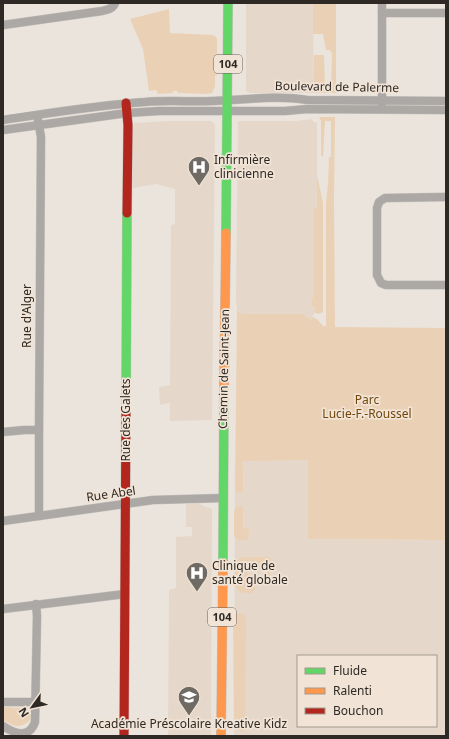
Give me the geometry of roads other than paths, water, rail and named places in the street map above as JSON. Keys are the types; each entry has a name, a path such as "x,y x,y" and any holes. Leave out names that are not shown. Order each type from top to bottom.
{"main road":[{"name":"Chemin de Saint-Jean","path":"222,736 228,3"},
{"name":"Rue des Galets","path":"124,736 127,108"}],"street":[{"path":"3,25 102,11 112,8 115,3"},
{"path":"382,3 382,110"},
{"path":"382,13 446,13"},
{"name":"Boulevard de Palerme","path":"127,108 163,101 257,98 307,100 446,101"},
{"path":"3,120 37,115 127,108"},
{"path":"3,130 39,125 127,108"},
{"name":"Boulevard de Palerme","path":"127,108 159,111 228,112 307,109 446,110"},
{"name":"Rue d'Alger","path":"37,115 41,137 39,516"},
{"path":"446,198 385,198 379,202 377,208 377,275 381,283 386,285 446,284"},
{"path":"3,432 39,430"},
{"name":"Rue Abel","path":"3,521 126,504 165,500 223,498"},
{"path":"3,609 125,594"},
{"path":"3,726 17,734 26,733 30,731 36,722 36,604"},
{"path":"3,702 36,702"}],"place":[{"name":"Infirmière clinicienne","path":"199,186"},
{"name":"Clinique de santé globale","path":"197,592"},
{"name":"Académie Préscolaire Kreative Kidz","path":"189,716"}],"park label":[{"name":"Parc Lucie-F.-Roussel","path":"367,407"}]}
